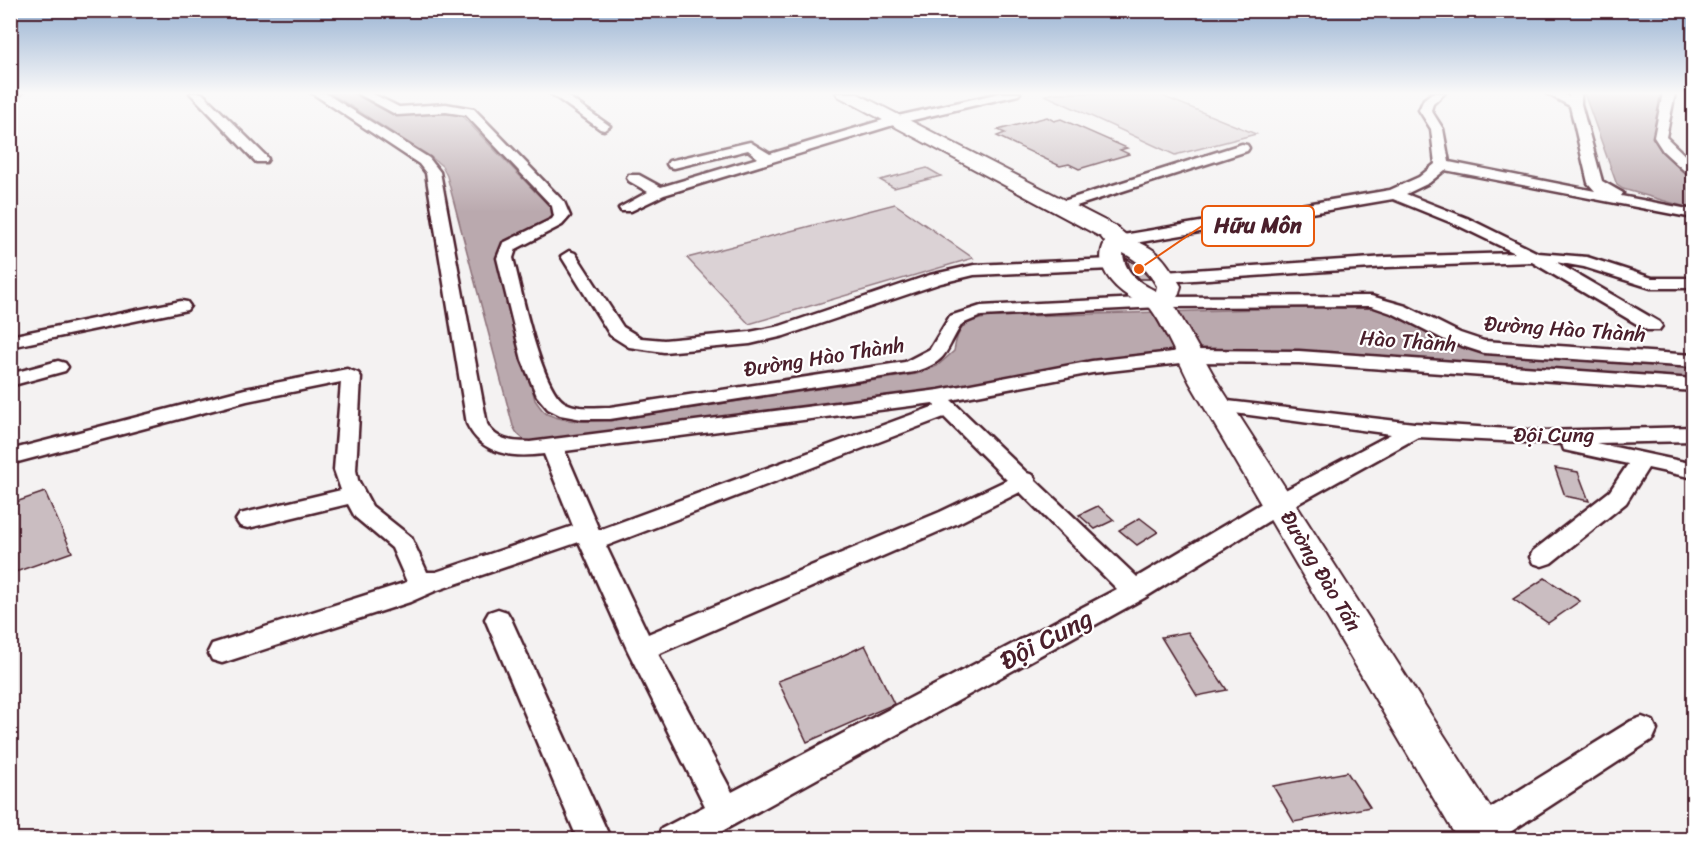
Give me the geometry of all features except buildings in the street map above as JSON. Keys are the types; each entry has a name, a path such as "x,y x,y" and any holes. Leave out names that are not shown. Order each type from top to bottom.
{"street":[{"path":"235,133 261,159"},
{"path":"378,133 431,168 480,431 485,438 502,447 530,449 552,447 943,401"},
{"name":"Đường Hào Thành","path":"490,133 559,205 562,216 557,222 509,246 505,258 540,385 555,405 574,412 610,413 907,368 935,355 953,322 965,315 981,311 1371,301 1401,309 1456,340 1484,348 1694,361"},
{"path":"626,208 659,192 857,133"},
{"path":"921,133 1062,206 1109,232 1117,241 1144,254 1158,268 1169,286 1162,305 1126,283 1112,264 1112,250 1117,241"},
{"path":"1439,133 1442,165"},
{"path":"1584,133 1597,185 1691,214"},
{"path":"1661,133 1660,137 1668,148 1694,172"},
{"path":"674,164 750,146 770,160"},
{"path":"1062,206 1242,148"},
{"path":"1117,241 1394,194 1424,180 1442,165"},
{"path":"1442,165 1691,214"},
{"path":"634,178 659,192"},
{"path":"1394,194 1471,224 1535,257 1653,326"},
{"path":"569,256 616,331 636,343 664,346 750,338 784,331 936,279 974,270 1112,264"},
{"path":"1164,277 1387,262 1535,257 1573,258 1651,284 1694,283"},
{"name":"Đường Đào Tấn","path":"1162,305 1219,406 1280,503 1478,837"},
{"path":"10,342 181,306"},
{"name":"Hào Thành","path":"943,401 1092,367 1189,354 1299,357 1694,386"},
{"path":"10,380 58,367"},
{"path":"10,457 245,395 347,375 351,377 345,470 354,495 363,511 402,543 418,579 431,582"},
{"path":"943,401 1135,591"},
{"path":"222,652 401,595 431,582 588,537 943,410 943,401"},
{"name":"Đội Cung","path":"1219,406 1414,430 1542,438 1694,434"},
{"name":"Đội Cung","path":"673,840 1135,591 1280,503 1414,430"},
{"path":"1542,438 1694,471"},
{"path":"552,447 588,537 641,649 677,724 725,811"},
{"path":"1542,557 1618,497 1628,485 1641,461"},
{"path":"641,649 948,518 1025,480"},
{"path":"248,520 354,495"},
{"path":"498,619 595,840"},
{"path":"1478,837 1642,730"}],"shaded area":[{"path":"393,133 478,133 553,210 555,215 552,220 514,238 502,248 498,255 535,400 547,414 566,420 627,418 917,374 937,366 954,351 960,330 964,326 990,317 1363,306 1387,309 1444,341 1465,349 1489,353 1693,367 1693,382 1229,350 1171,350 937,390 557,445 536,444 520,437 513,426 447,176 442,166"},
{"path":"1127,133 1256,134 1175,155"},
{"path":"1598,133 1657,133 1664,149 1693,177 1693,209 1623,189 1617,185"},
{"path":"927,168 941,176 894,188 880,180"},
{"path":"895,204 973,258 749,324 687,258"}],"place":[{"name":"Hữu Môn","path":"1139,269"}]}
